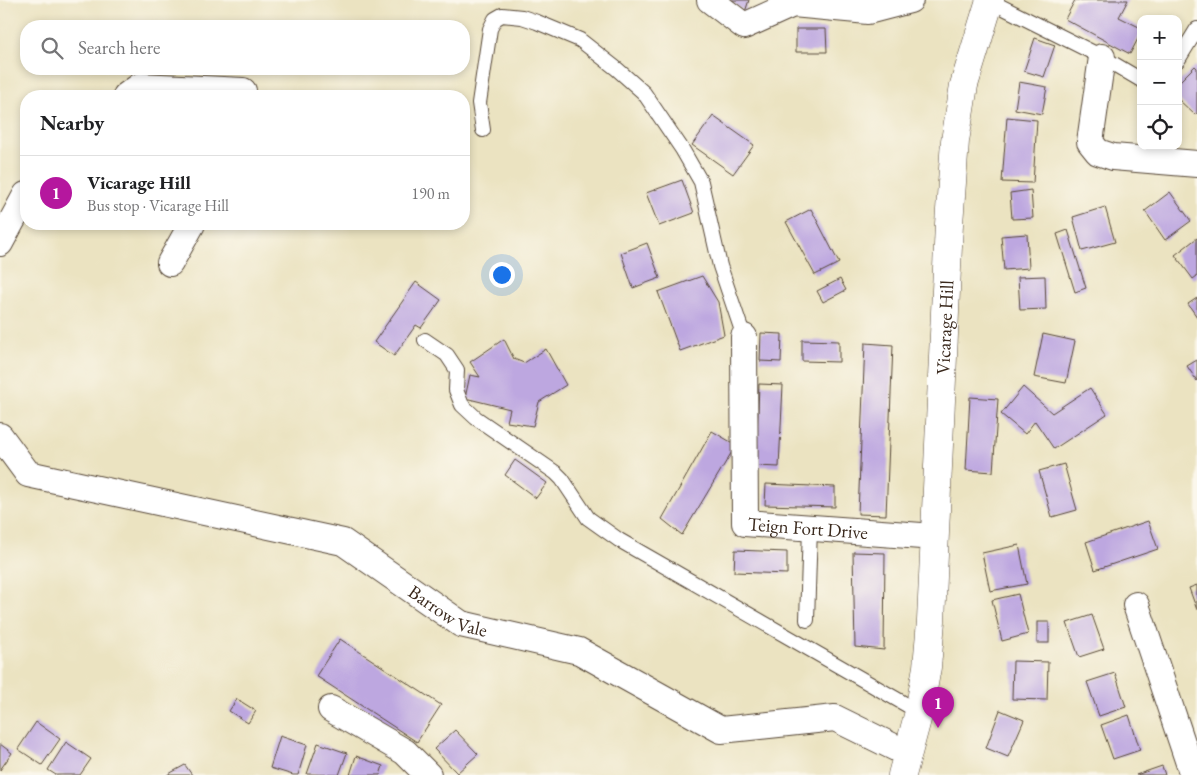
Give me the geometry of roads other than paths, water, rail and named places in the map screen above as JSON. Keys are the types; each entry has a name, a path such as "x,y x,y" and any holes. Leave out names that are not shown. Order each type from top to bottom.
{"main road":[{"name":"Vicarage Hill","path":"905,764 919,712 928,658 949,224 955,141 964,84 988,0"}],"street":[{"path":"710,0 744,26 793,4 868,11 910,0"},
{"path":"1102,57 1090,142 1098,152 1112,157 1197,164"},
{"path":"134,90 140,86 243,90"},
{"path":"0,243 20,206"},
{"path":"170,263 189,230"},
{"name":"Teign Fort Drive","path":"744,337 745,523 935,537"},
{"name":"Barrow Vale","path":"0,436 28,474 344,542 461,624 579,651 721,730 835,718 905,764"},
{"path":"1136,605 1193,775"},
{"path":"331,709 405,752 428,775"}],"lane":[{"path":"988,0 1102,57 1137,78"},
{"path":"483,130 479,103 490,29 495,19 502,15 522,17 580,40 617,69 644,93 701,182 720,266 744,337"},
{"path":"1182,53 1197,29"},
{"path":"426,340 447,355 456,370 456,390 462,405 476,418 556,473 588,518 619,540 919,712"},
{"path":"807,620 810,528"}],"place":[{"name":"Vicarage Hill","path":"938,728"}]}
